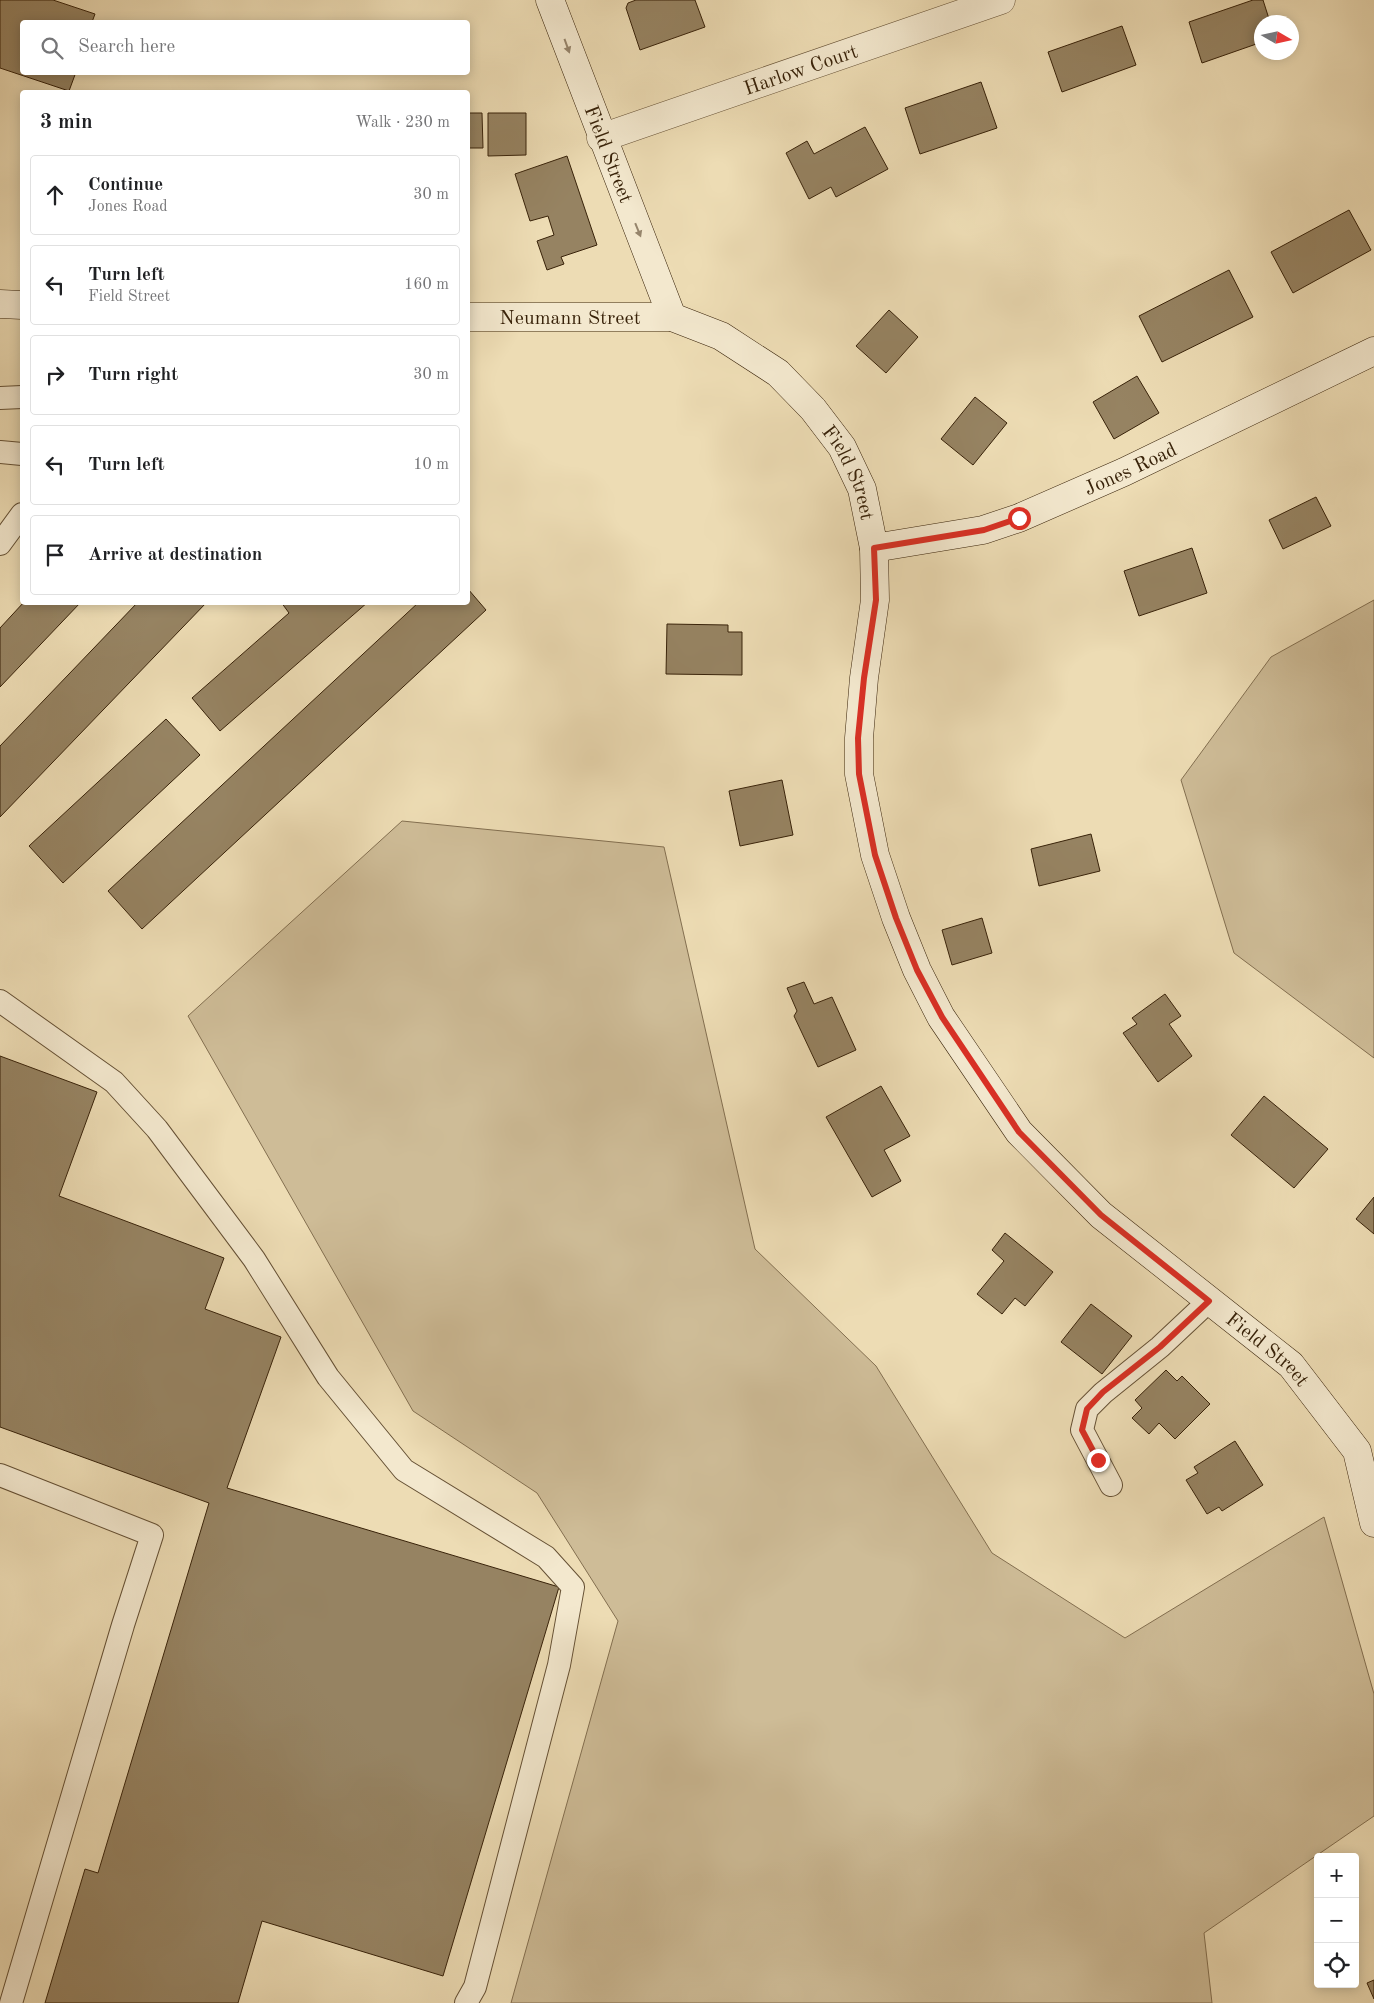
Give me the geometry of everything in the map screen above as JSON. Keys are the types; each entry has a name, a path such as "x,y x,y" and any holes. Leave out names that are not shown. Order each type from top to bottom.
{"street":[{"name":"Field Street","path":"550,0 601,138 672,317 720,336 778,373 813,408 842,447 862,489 874,548 876,600 864,678 858,738 859,774 875,855 896,918 917,970 942,1017 1019,1132 1101,1215 1291,1365 1356,1451 1374,1523"},
{"name":"Harlow Court","path":"601,138 1001,0"},
{"path":"0,304 20,305"},
{"name":"Neumann Street","path":"470,317 672,317"},
{"name":"Jones Road","path":"874,548 984,530 1019,518 1124,472 1374,351"}],"lane":[{"path":"0,398 20,397"},
{"path":"0,452 20,454"},
{"path":"0,544 20,517"},
{"path":"0,1001 114,1082 157,1129 254,1259 328,1377 404,1470 546,1557 574,1588 559,1666 474,1986 466,2003"},
{"path":"1111,1485 1082,1430 1087,1409 1103,1392 1160,1347 1209,1301"},
{"path":"0,1475 152,1535 123,1625 12,2003"}],"shaded area":[{"path":"1374,600 1374,1058 1234,953 1181,780 1271,657"},
{"path":"402,821 664,847 755,1249 876,1366 992,1553 1125,1638 1324,1517 1374,1694 1374,1816 1320,1853 1314,1853 1314,1857 1204,1933 1212,2003 511,2003 618,1621 537,1493 413,1411 188,1016"}],"building":[{"path":"0,0 53,0 95,14 93,20 20,20 20,75 0,68"},
{"path":"636,0 695,0 705,27 640,50 626,8 628,3"},
{"path":"1253,0 1263,0 1268,15 1254,15 1254,45 1202,63 1189,22"},
{"path":"1122,26 1136,65 1062,92 1048,52"},
{"path":"21,75 75,75 69,90"},
{"path":"981,82 997,128 920,154 905,108"},
{"path":"470,113 482,113 483,148 470,148"},
{"path":"488,113 526,113 526,155 488,156"},
{"path":"865,127 888,169 836,197 831,187 809,199 786,153 807,141 814,154"},
{"path":"567,156 597,245 561,257 564,264 547,270 537,241 554,235 548,216 530,221 515,174"},
{"path":"1349,210 1371,250 1293,293 1271,252"},
{"path":"1229,270 1253,317 1162,362 1139,316"},
{"path":"889,310 918,337 886,373 856,346"},
{"path":"1137,376 1159,413 1114,439 1093,402"},
{"path":"975,397 1007,423 973,465 941,439"},
{"path":"1316,497 1331,526 1283,549 1269,520"},
{"path":"1192,548 1207,593 1139,616 1124,571"},
{"path":"470,591 486,610 142,929 108,891 416,605 470,605"},
{"path":"21,605 78,605 0,687 0,628"},
{"path":"135,605 204,605 0,817 0,746"},
{"path":"283,605 365,605 220,731 192,698 289,613"},
{"path":"667,624 728,625 728,632 742,632 742,675 666,674"},
{"path":"166,719 200,755 63,883 29,846"},
{"path":"782,780 793,835 740,846 729,791"},
{"path":"1091,834 1100,871 1039,886 1031,849"},
{"path":"982,918 992,953 952,965 942,930"},
{"path":"804,982 814,1004 832,997 856,1050 818,1067 794,1016 797,1011 787,988"},
{"path":"1165,994 1181,1016 1169,1024 1192,1056 1158,1082 1123,1033 1137,1024 1132,1018"},
{"path":"0,1056 97,1092 59,1196 224,1258 205,1309 281,1337 227,1488 559,1587 443,1976 262,1921 238,2003 45,2003 85,1869 98,1873 209,1503 0,1427"},
{"path":"881,1086 910,1136 884,1150 901,1181 872,1197 826,1117"},
{"path":"1264,1096 1328,1149 1294,1188 1231,1135"},
{"path":"1374,1197 1374,1234 1356,1219"},
{"path":"1005,1233 1053,1272 1025,1306 1015,1298 1002,1314 977,1294 1004,1261 992,1250"},
{"path":"1091,1304 1132,1336 1102,1374 1061,1342"},
{"path":"1166,1370 1177,1381 1182,1376 1210,1404 1175,1439 1159,1423 1149,1434 1132,1418 1142,1408 1135,1400"},
{"path":"1235,1441 1263,1485 1222,1511 1219,1507 1207,1514 1186,1480 1198,1473 1194,1467"},
{"path":"1374,1980 1374,1999 1367,1983"}],"route":[{"path":"1019,518 984,530 874,548 876,600 864,678 858,738 859,774 875,855 896,918 917,970 942,1017 1019,1132 1101,1215 1209,1301 1160,1347 1103,1392 1087,1409 1082,1430 1098,1460"}]}
